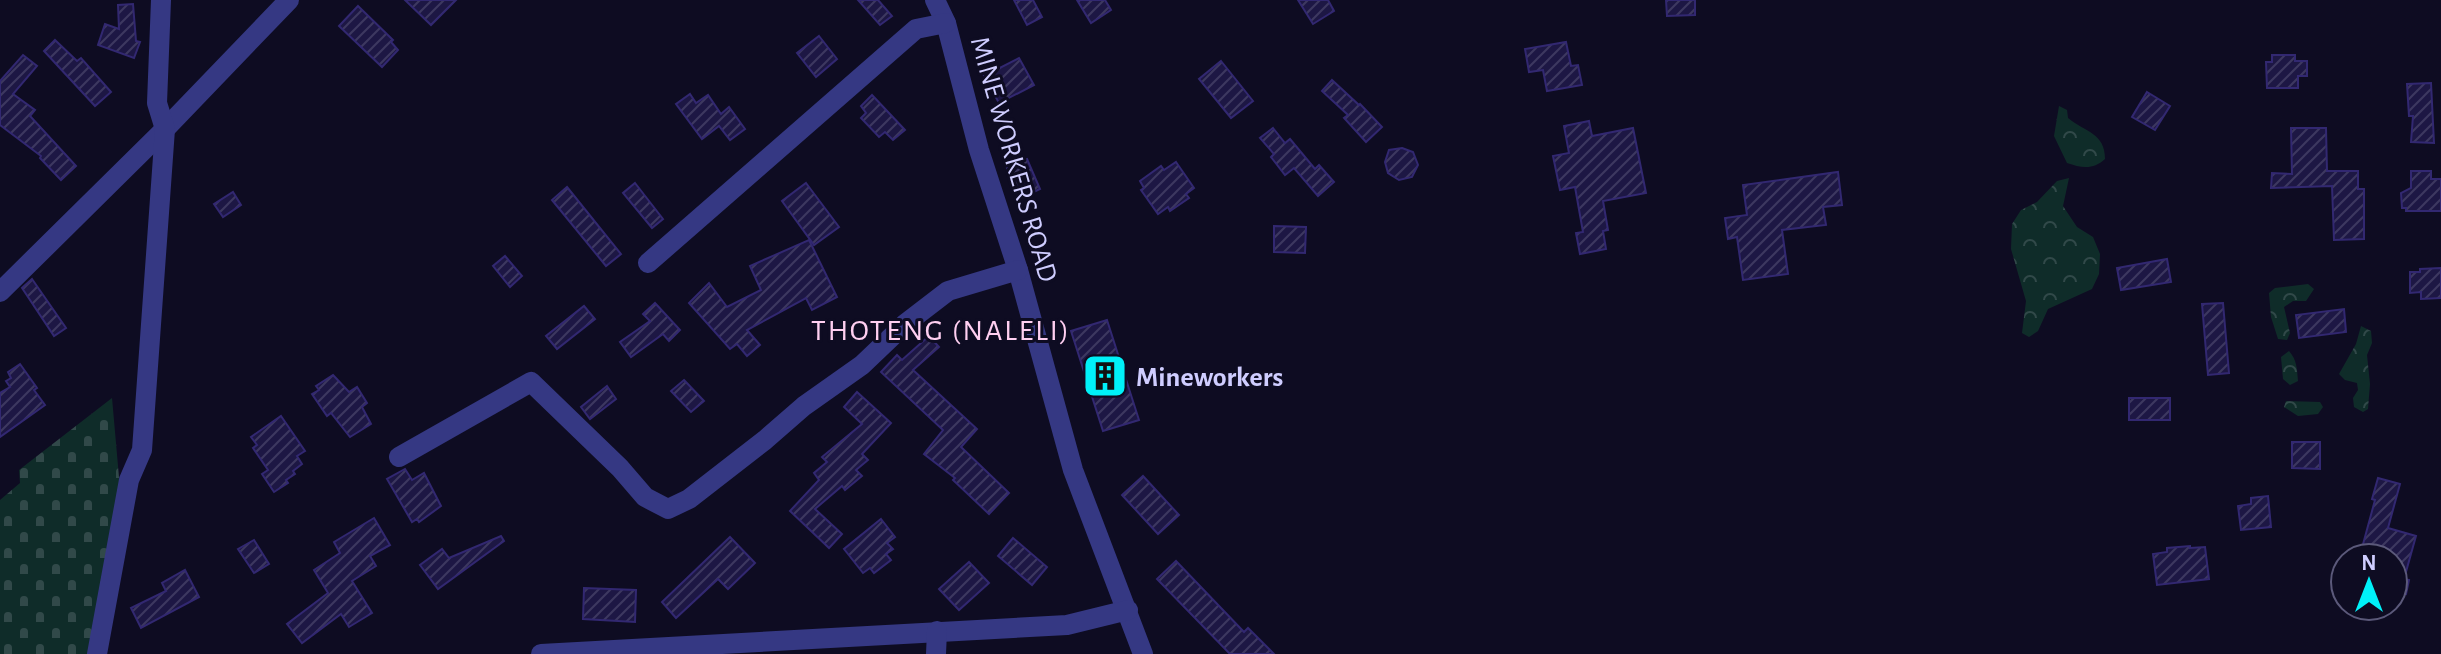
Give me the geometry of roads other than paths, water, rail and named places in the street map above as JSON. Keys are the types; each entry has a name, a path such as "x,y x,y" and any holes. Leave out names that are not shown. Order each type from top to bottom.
{"street":[{"path":"97,654 129,480 142,450 165,129 157,103 161,0"},
{"path":"0,292 165,129 289,0"},
{"name":"MINE WORKERS ROAD","path":"935,0 946,23 979,150 1018,270 1073,470 1143,654"},
{"path":"648,263 916,29 946,23"},
{"path":"399,457 531,382 620,468 645,497 668,509 689,499 753,450 804,406 862,365 905,324 948,291 1018,270"},
{"path":"541,654 746,649 937,631 1067,625 1128,610"},
{"path":"936,654 937,631"}],"place":[{"name":"Mineworkers","path":"1105,376"}],"district":[{"name":"THOTENG (NALELI)","path":"941,330"}]}
